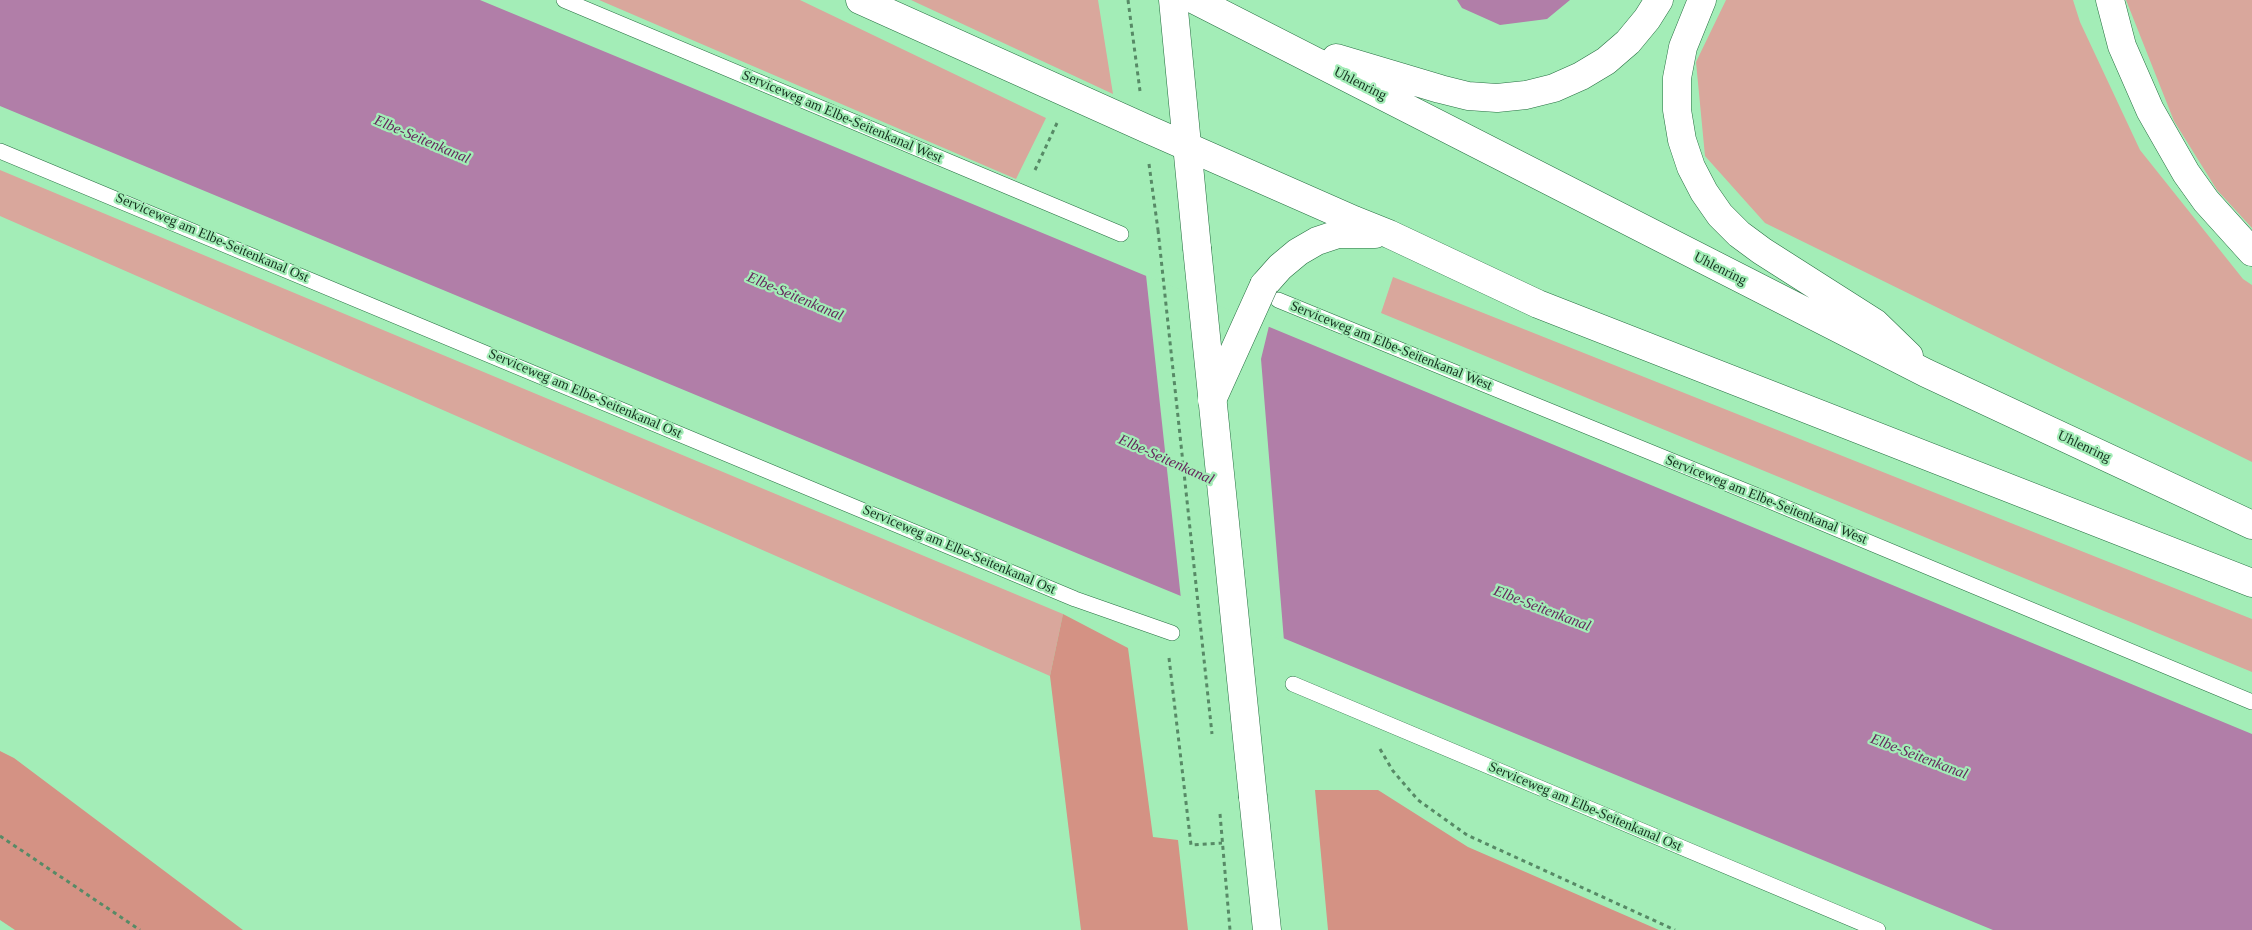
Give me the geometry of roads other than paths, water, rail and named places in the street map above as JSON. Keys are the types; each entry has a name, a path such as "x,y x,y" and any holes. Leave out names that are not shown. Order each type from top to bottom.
{"main road":[{"path":"860,0 1389,234 1538,304 2252,583"},
{"path":"1174,0 1212,400 1267,930"},
{"name":"Uhlenring","path":"1195,0 1926,373 2252,525"},
{"path":"1267,37 1440,89 1468,96 1497,98 1526,95 1554,88 1590,71 1606,61 1628,42 1647,20 1659,0"},
{"path":"1702,0 1683,48 1677,78 1677,110 1682,140 1691,167 1704,192 1720,215 1739,234 1762,251 1875,323 1926,373"},
{"path":"2110,0 2122,46 2150,110 2186,173 2206,201 2252,252"},
{"path":"1212,400 1286,262 1317,241 1338,234 1389,234"}],"lane":[{"name":"Serviceweg am Elbe-Seitenkanal West","path":"564,0 1121,234"},
{"name":"Serviceweg am Elbe-Seitenkanal Ost","path":"0,151 1075,599 1169,631"},
{"name":"Serviceweg am Elbe-Seitenkanal West","path":"1271,292 2252,702"},
{"name":"Serviceweg am Elbe-Seitenkanal Ost","path":"1293,684 1878,930"}],"water":[{"name":"Elbe-Seitenkanal","path":"0,0 480,0 2252,734 2252,930 1993,930 1086,557 0,106"},
{"path":"1457,0 1570,0 1547,19 1500,25 1462,8"}]}
